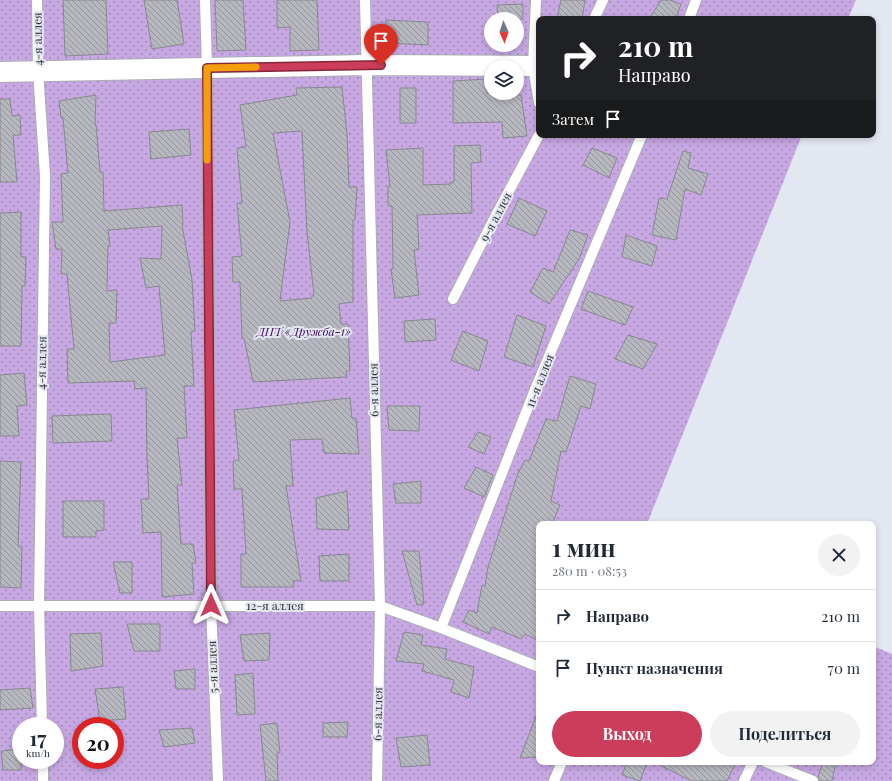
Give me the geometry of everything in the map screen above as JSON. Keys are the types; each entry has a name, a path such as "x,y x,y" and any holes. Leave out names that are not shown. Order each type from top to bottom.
{"street":[{"path":"0,72 366,65 536,67"}],"lane":[{"name":"4-я аллея","path":"36,0 38,72 45,176 39,606 42,717"},
{"name":"5-я аллея","path":"205,0 207,68 211,605 218,781"},
{"name":"6-я аллея","path":"365,0 380,606 377,781"},
{"path":"536,0 536,67"},
{"path":"595,16 603,0"},
{"path":"690,16 696,0"},
{"name":"9-я аллея","path":"453,299 537,138"},
{"name":"11-я аллея","path":"441,628 534,392 641,138"},
{"name":"12-я аллея","path":"0,606 380,606 441,628 536,666"},
{"path":"554,781 561,765"},
{"path":"744,781 752,765"},
{"path":"773,765 813,781"},
{"path":"43,769 44,781"}],"green space":[{"name":"ДНТ «Дружба-1»","path":"0,0 856,0 849,16 536,16 536,138 801,138 648,521 536,521 536,765 876,765 876,647 892,654 892,781 0,781"}],"building":[{"path":"63,0 106,0 108,54 65,56"},
{"path":"144,0 177,0 184,44 152,49"},
{"path":"215,0 243,0 246,50 217,51"},
{"path":"277,0 317,0 319,50 290,51 290,27 277,28"},
{"path":"561,0 585,0 582,16 558,16"},
{"path":"661,0 670,0 681,4 677,16 651,16"},
{"path":"523,4 523,12 498,12 497,5"},
{"path":"386,20 428,22 428,45 385,43"},
{"path":"484,79 484,100 522,100 527,136 503,138 502,122 453,123 453,81"},
{"path":"342,87 347,134 349,187 357,187 355,220 353,220 353,302 339,304 341,324 348,324 350,371 346,371 347,377 253,382 244,338 242,338 240,282 233,282 232,257 242,256 237,203 242,203 237,148 246,147 240,105 297,95 296,88","holes":["302,131 307,232 314,295 312,295 312,298 280,301 290,222 273,133"]},
{"path":"400,88 416,88 416,123 400,123"},
{"path":"96,95 95,125 100,172 103,172 104,211 182,205 182,225 192,280 195,331 191,332 194,386 184,386 187,438 177,438 182,485 177,485 181,544 193,544 196,563 192,563 194,594 162,597 161,532 143,533 141,499 149,499 146,388 135,389 134,381 68,383 67,349 74,349 67,274 61,274 62,249 56,249 52,222 63,222 61,174 68,173 63,118 61,118 59,101","holes":["162,226 161,259 140,258 146,288 159,286 165,355 110,362 109,323 116,323 117,290 107,291 108,246 110,246 108,230"]},
{"path":"0,99 10,99 12,116 20,115 21,135 13,135 17,182 0,182"},
{"path":"189,129 191,155 151,159 149,132"},
{"path":"480,145 481,162 471,163 472,213 417,215 419,249 414,250 419,295 395,298 391,269 393,269 392,206 388,206 388,186 390,186 386,150 423,148 423,185 451,184 450,182 454,182 454,146"},
{"path":"592,148 617,158 609,178 583,165"},
{"path":"683,151 691,153 688,168 708,174 701,195 685,189 676,240 652,235 659,198 667,199"},
{"path":"519,198 547,211 535,236 507,224"},
{"path":"21,212 21,257 26,257 25,286 22,286 21,346 0,346 0,213"},
{"path":"570,230 588,235 579,259 549,304 530,292 543,268 553,272"},
{"path":"626,235 657,246 652,266 622,257"},
{"path":"588,291 633,307 625,325 581,309"},
{"path":"517,315 546,326 533,367 504,357"},
{"path":"435,319 436,340 405,342 404,321"},
{"path":"463,331 488,341 479,371 451,360"},
{"path":"628,335 657,344 643,369 615,359"},
{"path":"24,373 27,405 17,406 19,436 0,436 0,375"},
{"path":"570,376 596,384 590,409 581,406 566,452 561,451 551,501 560,505 553,521 536,521 536,640 525,634 521,639 492,627 489,634 463,622 469,610 477,613 482,585 485,586 488,567 518,473 525,460 529,461 546,419 557,421"},
{"path":"350,398 352,418 356,418 359,454 324,453 322,439 290,440 293,486 286,486 301,581 293,581 294,587 241,587 241,554 246,554 242,489 234,489 233,461 239,460 234,410"},
{"path":"387,406 420,406 419,431 389,430"},
{"path":"111,414 112,441 53,443 52,416"},
{"path":"478,432 491,437 484,454 468,447"},
{"path":"0,461 21,462 18,546 22,546 21,588 0,587"},
{"path":"476,467 493,475 484,497 464,488"},
{"path":"421,481 421,503 396,503 393,484"},
{"path":"347,491 349,530 317,529 316,498"},
{"path":"63,501 104,501 104,530 96,531 96,537 63,537"},
{"path":"402,551 419,551 424,604 417,605"},
{"path":"349,554 349,581 320,581 319,556"},
{"path":"113,562 132,562 132,593 120,593"},
{"path":"127,624 160,624 160,651 134,651"},
{"path":"404,632 423,635 421,645 447,649 445,659 474,667 469,698 451,692 454,680 422,671 424,664 396,661"},
{"path":"101,633 103,666 71,671 70,634"},
{"path":"270,633 269,660 244,661 240,635"},
{"path":"195,669 195,689 176,689 174,671"},
{"path":"253,673 255,714 237,715 235,675"},
{"path":"123,687 126,719 124,719 124,717 99,717 95,689"},
{"path":"30,688 33,708 0,710 0,690"},
{"path":"536,716 536,757 520,758"},
{"path":"348,722 347,737 323,737 323,723"},
{"path":"277,723 280,753 277,753 278,781 266,781 260,725"},
{"path":"192,728 195,743 164,747 159,730"},
{"path":"427,735 430,765 401,767 396,738"},
{"path":"12,750 12,769 21,770 3,770 1,751"},
{"path":"626,765 646,765 640,781 622,775"},
{"path":"659,765 735,765 727,781 692,781"},
{"path":"822,765 835,765 832,781 819,781 818,777"}],"slow traffic":[{"path":"207,160 207,68 256,67"}],"route":[{"path":"211,605 207,68 381,65"}]}
